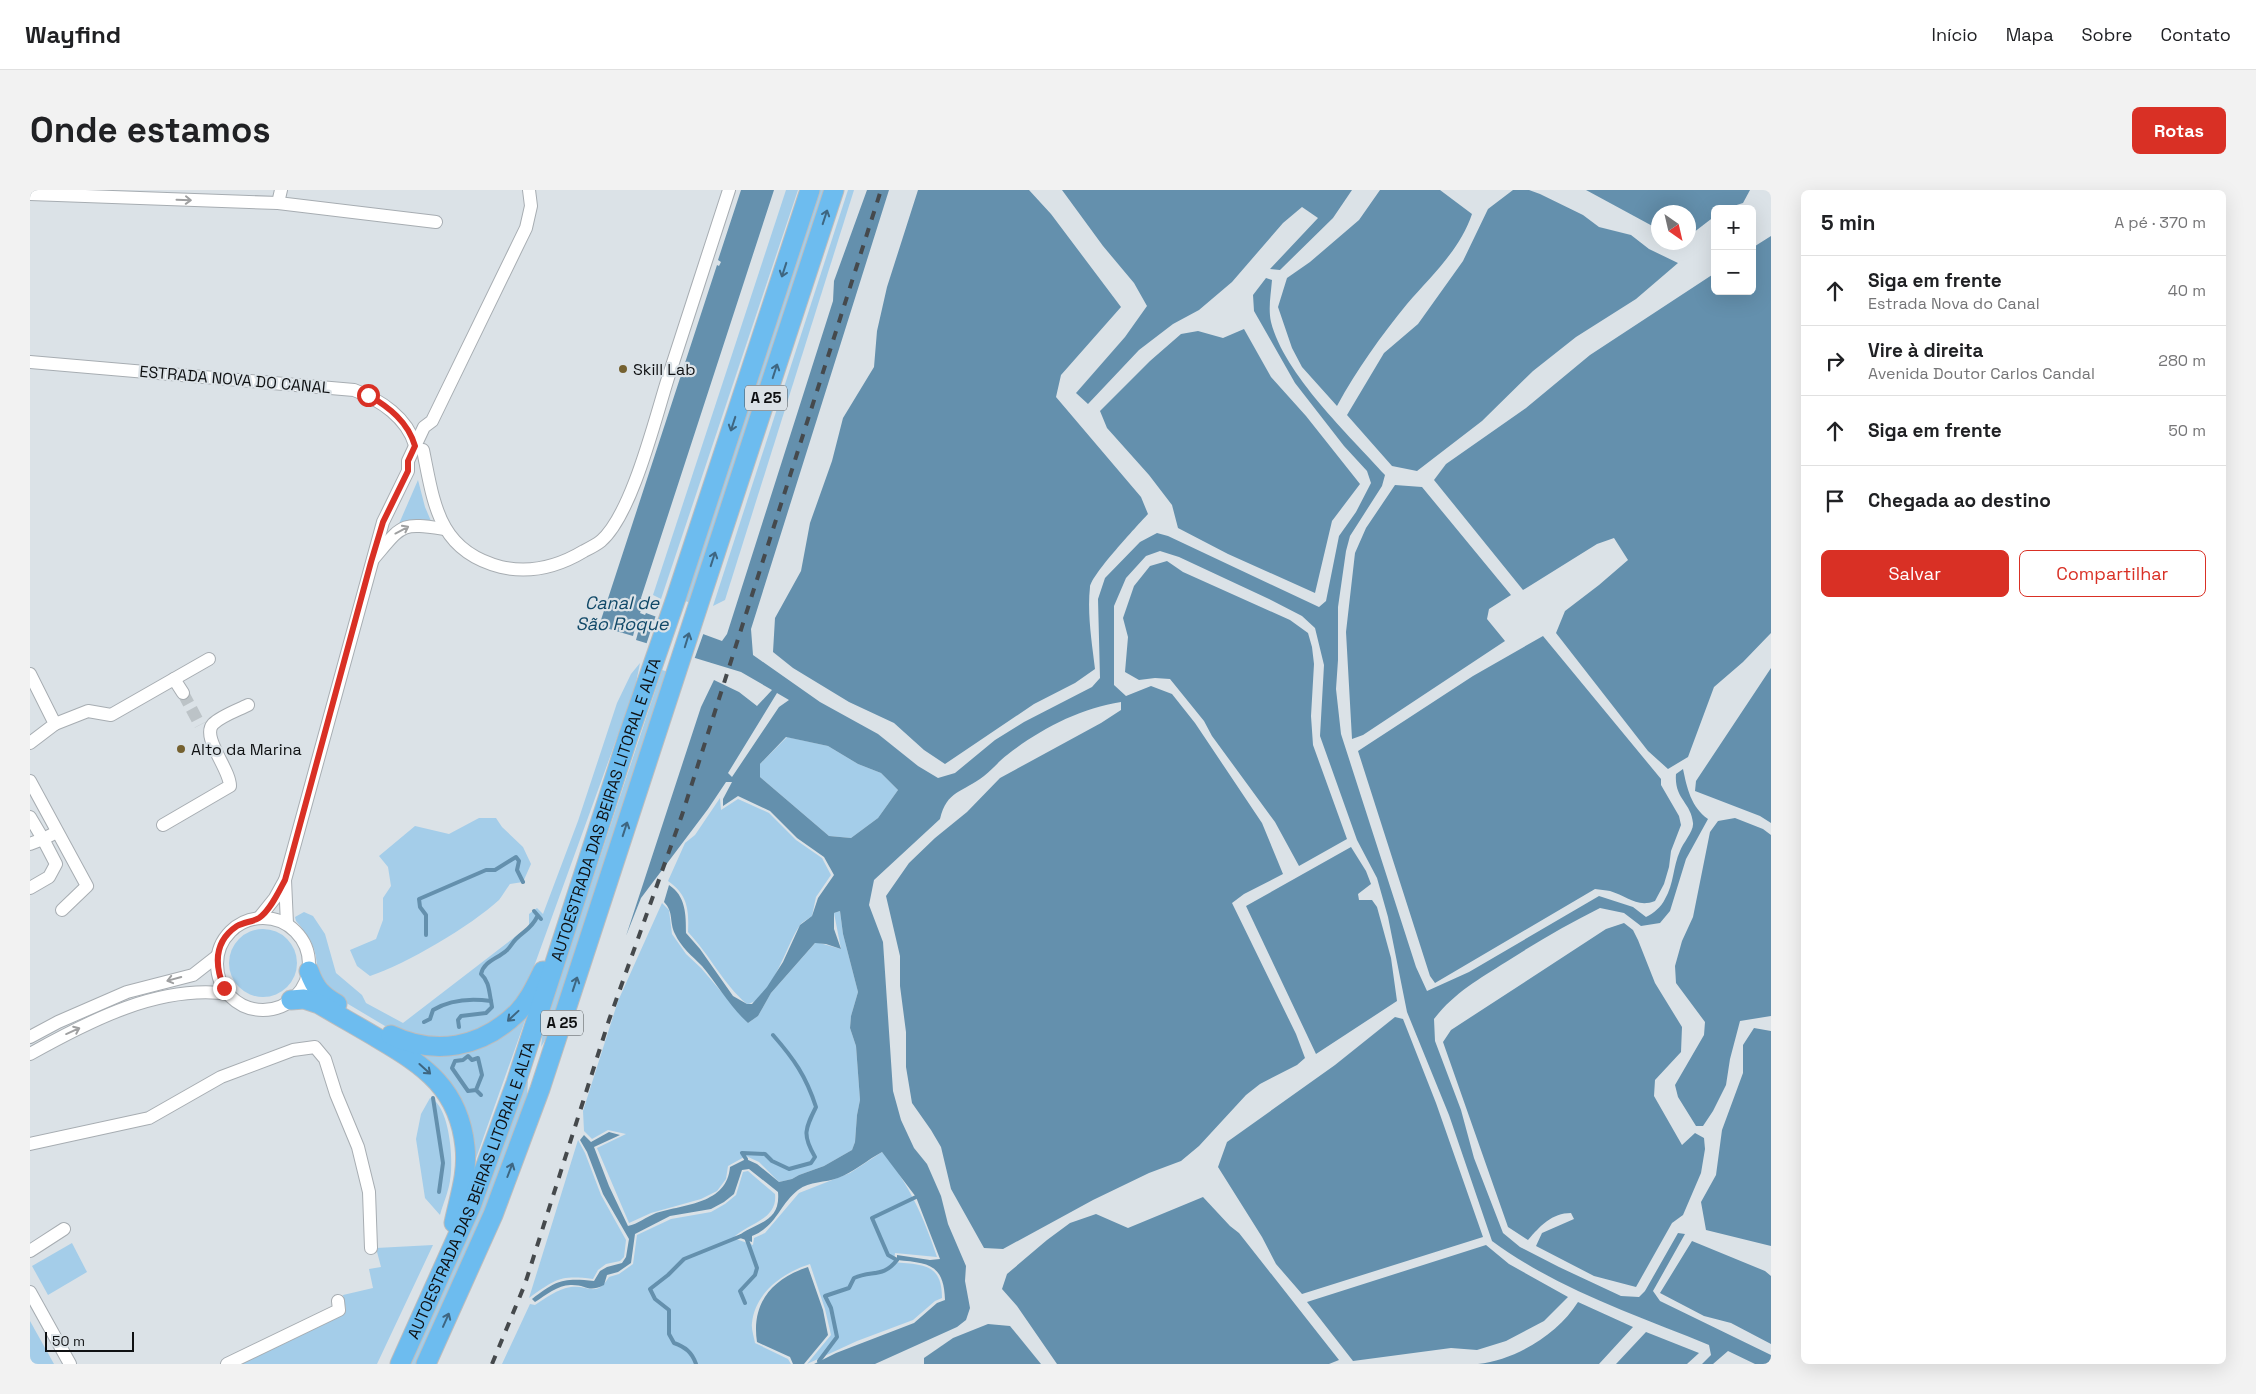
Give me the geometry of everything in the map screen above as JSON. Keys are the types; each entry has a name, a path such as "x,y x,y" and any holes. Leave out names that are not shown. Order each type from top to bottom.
{"highway":[{"name":"AUTOESTRADA DAS BEIRAS LITORAL E ALTA","path":"400,1364 471,1206 516,1083 810,190"},
{"name":"AUTOESTRADA DAS BEIRAS LITORAL E ALTA","path":"426,1364 493,1215 540,1089 834,190"},
{"path":"309,972 314,986 322,996 383,1032 407,1043 426,1048 447,1047 467,1043 486,1035 504,1024 518,1012 529,997 566,930"},
{"path":"291,1000 304,999 319,1004 412,1059 433,1076 453,1102 460,1121 466,1148 465,1177 449,1256"}],"street":[{"path":"278,203 281,190"},
{"path":"259,918 275,898 285,880 383,522 408,471 408,461 419,448 424,427 432,421 526,228 531,206 529,190"},
{"path":"371,562 396,532 406,526 419,524 445,529 461,547 486,563 518,570 549,567 575,556 601,541 620,514 640,468 729,190"},
{"path":"30,194 278,203 436,222"},
{"name":"ESTRADA NOVA DO CANAL","path":"30,362 354,390 377,400 394,413 411,432 419,448 430,492 445,529"},
{"path":"30,743 55,724 88,711 111,715 209,659"},
{"path":"30,674 55,724"},
{"path":"174,679 182,693"},
{"path":"163,825 230,786 230,778 205,728 248,705"},
{"path":"30,781 87,886 62,910"},
{"path":"30,817 56,864 49,877 30,888"},
{"path":"30,844 57,832"},
{"path":"285,880 287,924"},
{"path":"30,1036 128,992 193,975 216,957 226,937 235,927 246,921 259,918 274,919 287,924 299,934 307,948 310,964 303,988 291,1000 272,1009 258,1010 245,1006 224,988 219,975 216,957"},
{"path":"30,1054 68,1033 132,1006 181,993 209,991 229,994"},
{"path":"30,1144 148,1118 222,1077 293,1050 315,1047 325,1059 336,1094 358,1147 369,1192 372,1248"},
{"path":"30,1252 64,1229"},
{"path":"30,1292 70,1364"},
{"path":"227,1364 339,1310 338,1301"}],"shaded area":[{"path":"786,190 798,190 661,599 653,595"},
{"path":"819,190 826,190 691,603 685,601"},
{"path":"848,190 854,190 725,600 713,606"},
{"path":"418,480 431,521 419,519 398,526"},
{"path":"640,663 635,688 528,983 510,1009 480,1028 458,1037 438,1039 404,1034 385,1026 333,995 317,974 313,945 296,921 295,917 304,912 313,916 325,934 336,973 362,995 366,1003 403,1023 529,926 529,914 537,908 543,914 578,821 617,703 631,674"},
{"path":"662,670 668,672 551,1030 541,1047 543,1029"},
{"path":"787,737 828,746 858,764 881,773 898,790 878,818 851,838 829,836 760,777 760,764"},
{"path":"720,798 721,810 738,799 769,813 796,840 822,858 831,875 816,897 812,916 800,925 795,933 778,970 764,993 756,1000 747,1004 731,988 688,932 686,904 680,892 668,881 685,843 695,835"},
{"path":"479,818 496,818 502,827 523,847 531,864 523,882 510,884 499,900 456,932 419,954 370,976 357,966 350,950 376,939 383,920 383,898 391,886 388,867 379,856 415,826 449,834"},
{"path":"662,903 669,910 672,934 686,954 701,968 748,1023 758,1016 771,993 816,942 841,949 834,913 840,911 843,934 858,992 851,1016 850,1028 856,1046 860,1100 855,1142 852,1150 824,1166 792,1179 779,1182 759,1162 746,1156 728,1166 726,1179 717,1191 701,1199 651,1213 629,1223 597,1148 626,1134 608,1130 592,1139 584,1131 583,1111 618,1001"},
{"path":"263,929 276,931 287,939 295,950 297,963 295,976 287,987 276,995 263,997 250,995 239,987 231,976 229,963 231,950 239,939 250,931"},
{"path":"527,1015 474,1164 472,1150 413,1051"},
{"path":"528,1080 527,1098 477,1231 418,1364 409,1364 459,1254 518,1099"},
{"path":"430,1098 437,1103 442,1111 451,1149 450,1181 440,1215 425,1198 416,1139 421,1114"},
{"path":"578,1140 601,1195 626,1240 624,1257 620,1261 606,1264 598,1270 593,1279 565,1278 546,1286 529,1298"},
{"path":"882,1152 900,1176 915,1202 937,1257 895,1253 894,1262 922,1265 929,1268 939,1278 942,1298 935,1301 913,1320 857,1341 807,1364 831,1335 825,1309 810,1264 780,1279 764,1294 754,1312 752,1330 755,1343 788,1359 791,1364 502,1364 530,1304 535,1305 566,1288 596,1289 600,1287 609,1277 619,1274 633,1264 637,1235 671,1219 711,1212 725,1204 736,1195 743,1172 748,1171 775,1194 775,1203 772,1210 761,1220 733,1238 753,1245 754,1238 765,1233 799,1193 850,1173"},
{"path":"72,1243 87,1272 48,1295 32,1266"},
{"path":"433,1245 377,1364 240,1364 346,1310 343,1295 373,1288 369,1269 381,1267 376,1248"},
{"path":"30,1321 54,1364 30,1364"}],"water":[{"name":"Canal de São Roque","path":"741,190 774,190 641,598 644,603 640,613 645,615 646,613 722,641 727,634 833,301 834,281 867,190 889,190 751,629 753,655 820,702 878,734 918,766 938,778 955,773 995,740 1024,722 1092,687 1100,678 1098,599 1105,578 1140,542 1157,533 1168,536 1319,607 1326,601 1339,536 1356,512 1371,483 1367,471 1344,446 1295,383 1254,311 1253,295 1266,278 1272,280 1271,322 1278,342 1289,362 1319,403 1385,475 1382,486 1350,536 1346,551 1338,607 1336,689 1341,734 1416,967 1427,991 1469,972 1599,896 1633,907 1646,917 1657,910 1668,893 1681,848 1693,826 1692,816 1680,795 1676,782 1676,774 1683,769 1688,790 1697,809 1708,819 1686,859 1670,911 1660,923 1641,926 1624,913 1600,908 1541,940 1477,981 1458,994 1434,1019 1435,1041 1461,1110 1474,1158 1503,1233 1520,1247 1559,1267 1621,1296 1639,1297 1645,1291 1678,1233 1685,1234 1653,1291 1660,1301 1771,1355 1771,1364 1755,1364 1728,1351 1713,1364 1702,1364 1711,1355 1709,1345 1569,1287 1517,1258 1492,1241 1449,1115 1407,1012 1388,917 1377,878 1357,840 1320,736 1324,665 1315,628 1302,616 1269,599 1179,557 1160,551 1146,556 1126,578 1114,606 1114,685 1126,696 1151,686 1172,694 1195,723 1262,823 1283,874 1244,894 1232,903 1296,1034 1305,1058 1297,1065 1260,1084 1246,1095 1199,1146 1181,1161 1149,1173 1093,1200 1003,1249 984,1248 951,1189 941,1147 912,1103 906,1067 906,1032 900,986 900,956 886,896 909,863 935,838 967,812 1000,778 1101,723 1121,710 1121,702 1090,709 1061,721 1033,737 1007,755 976,782 956,793 947,802 940,819 874,880 869,905 883,942 893,1091 901,1120 914,1148 927,1164 941,1196 948,1224 966,1266 965,1281 970,1308 966,1320 957,1327 875,1364 814,1364 836,1353 914,1323 937,1303 945,1300 941,1279 932,1267 917,1262 897,1260 897,1255 930,1260 940,1259 916,1197 882,1152 833,1180 807,1185 798,1190 767,1227 752,1236 752,1242 737,1237 771,1216 778,1203 778,1192 749,1169 742,1170 734,1194 724,1202 711,1209 670,1216 635,1234 631,1263 618,1272 607,1275 604,1285 591,1289 577,1285 567,1285 553,1290 535,1302 532,1299 554,1284 567,1280 594,1281 600,1271 622,1263 626,1257 629,1239 603,1194 587,1152 580,1140 584,1135 591,1142 609,1132 620,1135 594,1147 609,1186 628,1226 656,1213 703,1201 721,1189 727,1179 730,1167 746,1159 757,1164 779,1182 792,1179 824,1166 852,1150 855,1142 860,1100 856,1046 850,1028 851,1016 858,992 843,934 840,911 834,913 834,929 841,949 815,943 771,993 758,1016 748,1023 702,966 677,939 669,910 664,902 669,885 675,889 682,900 686,933 700,949 733,996 747,1004 752,1004 767,987 783,962 800,925 812,916 818,898 834,875 824,857 797,838 770,811 738,796 723,806 723,799 732,782 726,782 641,898 626,936 701,707 714,680 739,692 757,706 772,690 741,672 636,640 640,625 636,624 633,636 599,626 717,265 719,266 721,262 718,260","holes":["777,693 789,700 779,707 732,777 728,773","786,737 828,746 858,764 881,773 898,790 878,818 851,838 829,836 760,777 760,764"]},
{"path":"918,190 1029,190 1051,214 1121,307 1061,375 1056,397 1141,497 1148,514 1106,561 1090,587 1089,618 1095,669 1075,683 1034,704 945,764 924,750 894,723 849,702 793,668 773,652 775,618 801,571 810,523 832,461 843,418 874,367 877,331 887,287"},
{"path":"1062,190 1352,190 1333,218 1280,270 1270,269 1318,218 1302,207 1283,223 1232,282 1199,310 1173,324 1139,350 1088,404 1076,393 1125,337 1147,306 1134,283 1103,246"},
{"path":"1380,190 1440,190 1472,214 1467,227 1452,251 1407,304 1379,341 1361,366 1337,406 1302,367 1292,348 1278,307 1287,278 1310,262 1359,220"},
{"path":"1513,190 1529,190 1583,215 1599,227 1631,235 1649,249 1678,263 1636,299 1576,337 1533,371 1482,421 1417,471 1392,466 1347,415 1384,353 1418,324 1463,261 1488,209"},
{"path":"1586,190 1750,190 1743,203 1737,205 1711,205 1711,219 1696,231 1696,205 1651,205 1651,225"},
{"path":"1771,236 1771,633 1743,662 1714,687 1688,757 1668,769 1648,751 1556,633 1565,611 1628,560 1614,538 1597,544 1523,590 1434,480 1446,464 1526,408 1590,355 1711,276 1711,295 1756,295 1756,245"},
{"path":"1244,329 1271,377 1306,416 1360,484 1332,521 1315,593 1228,554 1178,528 1172,505 1149,475 1107,428 1100,411 1150,361 1181,334 1198,331 1223,338"},
{"path":"1395,485 1422,487 1511,595 1489,609 1487,619 1505,641 1363,735 1352,739 1346,632 1355,553 1366,528"},
{"path":"1167,561 1183,572 1290,620 1308,633 1314,664 1311,716 1313,745 1347,839 1299,866 1275,822 1212,736 1204,721 1170,679 1139,680 1125,672 1128,637 1123,618 1134,586 1150,566"},
{"path":"1543,636 1661,779 1661,785 1679,816 1681,825 1671,851 1664,884 1655,901 1649,903 1637,902 1610,891 1595,889 1435,983 1430,976 1358,751 1473,676"},
{"path":"1771,668 1771,823 1760,816 1695,791 1696,781"},
{"path":"1735,818 1763,829 1771,835 1771,1016 1740,1021 1730,1059 1726,1085 1703,1126 1696,1126 1678,1097 1675,1085 1704,1035 1705,1022 1676,983 1675,966 1682,941 1693,917 1710,832 1718,821"},
{"path":"1351,847 1366,871 1371,884 1358,894 1359,900 1372,900 1377,907 1391,958 1397,1001 1316,1054 1246,906"},
{"path":"1624,923 1633,930 1655,983 1682,1027 1681,1052 1655,1080 1654,1096 1682,1145 1695,1133 1704,1138 1705,1149 1701,1173 1683,1215 1672,1223 1636,1287 1594,1276 1536,1246 1542,1233 1574,1219 1571,1213 1552,1218 1542,1225 1528,1240 1508,1227 1443,1042 1451,1030 1606,929"},
{"path":"1395,1017 1403,1019 1436,1103 1483,1237 1302,1294 1276,1264 1262,1237 1218,1167 1227,1142 1335,1065"},
{"path":"1754,1028 1771,1031 1771,1246 1706,1230 1701,1202 1716,1175 1722,1130 1743,1073 1743,1045"},
{"path":"1203,1197 1239,1233 1339,1360 1329,1364 1057,1364 1017,1306 1002,1289 1007,1274 1070,1223 1096,1214 1128,1228"},
{"path":"1692,1241 1765,1271 1771,1276 1771,1344 1731,1323 1704,1316 1660,1293"},
{"path":"1486,1245 1509,1264 1568,1297 1544,1321 1506,1341 1477,1350 1451,1348 1353,1361 1307,1302"},
{"path":"808,1267 823,1310 828,1335 804,1364 793,1364 790,1357 757,1342 757,1316 761,1304 774,1286 784,1278"},
{"path":"1578,1302 1633,1327 1599,1364 1478,1364 1507,1357 1535,1344 1559,1325"},
{"path":"988,1324 1010,1326 1041,1364 924,1364 924,1358 953,1338"},
{"path":"1646,1332 1699,1353 1687,1364 1616,1364"}],"pier":[{"path":"656,615 704,632 694,660 646,645"}],"waterway":[{"path":"426,935 426,915 420,907 419,899 486,870 495,870 516,857 519,861 517,870 523,882"},
{"path":"534,911 541,919"},
{"path":"424,1022 430,1019 433,1010 440,1006 468,1000 491,1001 487,983 481,974 485,966 507,950 530,927 537,917"},
{"path":"459,1027 458,1020 461,1016 486,1013 492,1007 491,1001"},
{"path":"746,1159 742,1153 765,1154 772,1161 789,1169 811,1163 815,1157 808,1143 806,1132 816,1107 799,1068 773,1035"},
{"path":"476,1090 482,1075 478,1058 472,1060 468,1056 463,1060 455,1061 452,1068 468,1091 476,1090 481,1095"},
{"path":"433,1098 443,1163 439,1192"},
{"path":"819,1361 837,1337 831,1308 825,1296 849,1288 854,1278 882,1271 892,1266 897,1260 888,1255 872,1218 916,1197"},
{"path":"696,1364 688,1350 674,1343 669,1334 669,1310 655,1299 650,1289 684,1259 741,1236"},
{"path":"745,1303 740,1291 755,1275 757,1268 746,1237"}],"tunnel":[{"path":"183,693 200,725"}],"railway":[{"path":"492,1364 525,1284 609,1020 682,815 881,190"}],"place":[{"name":"Skill Lab","path":"623,369"},
{"name":"Alto da Marina","path":"181,749"}],"route":[{"path":"224,988 219,975 216,957 226,937 235,927 246,921 259,918 275,898 285,880 371,562 383,522 408,471 408,461 415,446 411,432 399,418 368,395"}]}
